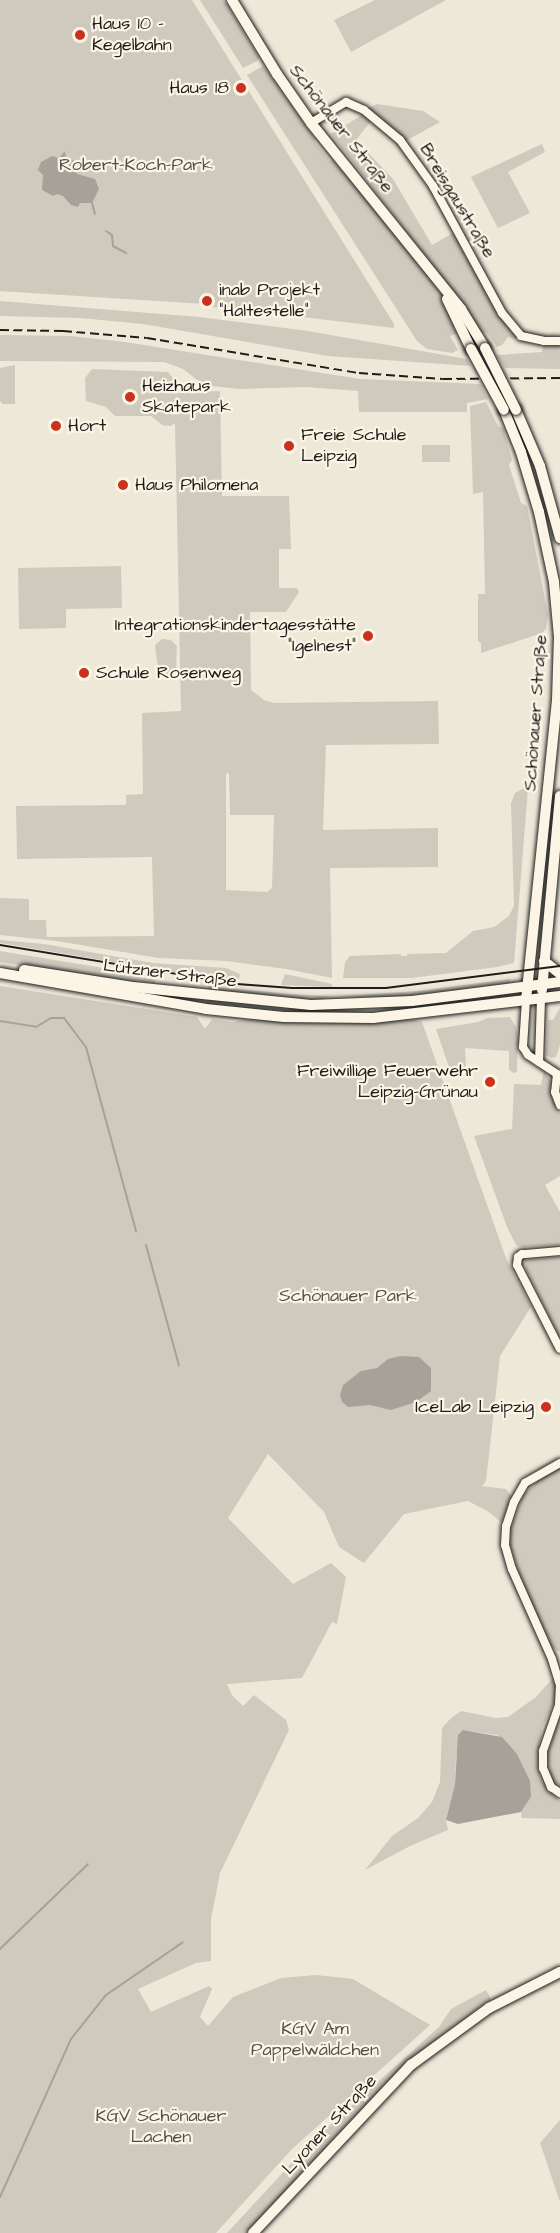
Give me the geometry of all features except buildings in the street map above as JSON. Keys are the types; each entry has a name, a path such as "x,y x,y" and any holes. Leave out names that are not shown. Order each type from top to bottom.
{"main road":[{"name":"Schönauer Straße","path":"232,0 277,75 311,123 461,309 485,348 540,466 560,538"},
{"name":"Schönauer Straße","path":"432,272 504,410 521,452 539,512 554,582 559,637 557,700 526,1000"},
{"name":"Schönauer Straße","path":"541,998 560,796"},
{"path":"544,961 560,974"},
{"name":"Lützner Straße","path":"0,966 139,988 277,1003 337,1005 412,1001 560,982"},
{"name":"Lützner Straße","path":"0,973 206,1009 284,1017 373,1018 560,996"},
{"name":"Lützner Straße","path":"284,1017 299,1013 330,1013 337,1010 337,1005"},
{"name":"Lyoner Straße","path":"253,2233 411,2064 489,2008 560,1972"}],"street":[{"name":"Breisgaustraße","path":"311,123 346,102 364,110 400,140 433,186 502,313 521,336 544,341 560,341"},
{"path":"539,1062 541,998"},
{"path":"526,1000 523,1047 557,1074 555,1092 560,1105"},
{"path":"560,1251 522,1254 518,1257 518,1265 560,1349"},
{"path":"560,1463 525,1483 514,1502 506,1526 505,1545 512,1569 552,1659 560,1685 559,1705 543,1751 543,1767 551,1786 560,1793"}],"green space":[{"name":"Robert-Koch-Park","path":"0,0 192,0 394,324 394,328 218,307 205,308 205,304 0,291"},
{"path":"200,0 224,0 259,58 257,61 243,68"},
{"path":"375,0 446,0 351,52 334,20"},
{"path":"263,66 315,139 314,141 330,161 333,160 436,285 457,323 453,327 457,333 450,336 458,350 452,353 427,349 417,341 247,75"},
{"path":"377,104 423,111 440,122 402,143 364,110"},
{"path":"362,115 371,121 356,140 393,179 432,245 453,233 498,315 516,337 514,339 508,337 502,345 497,347 489,335 484,332 481,334 446,283 331,134"},
{"path":"542,144 545,152 508,172 530,213 498,228 471,177"},
{"path":"0,301 199,317 308,331 467,359 471,366 328,356 143,324 80,318 0,316"},
{"path":"0,335 71,336 125,342 360,379 480,384 488,399 467,403 467,412 359,412 358,391 306,387 239,389 204,385 183,369 164,362 0,361"},
{"path":"543,346 560,346 560,369 505,368 497,355 542,352"},
{"path":"15,365 15,404 3,404 0,401 0,368"},
{"path":"92,369 168,372 175,381 176,393 220,391 222,496 289,496 291,549 279,549 279,588 297,588 299,592 286,612 250,612 251,690 264,700 274,703 438,701 439,744 326,745 323,830 438,828 438,867 330,868 332,978 226,961 159,958 57,941 0,935 0,898 29,899 29,920 46,920 47,937 154,936 152,857 17,859 16,806 126,805 126,795 143,794 142,713 181,711 175,423 171,426 162,425 151,416 115,416 106,407 86,401 85,378","holes":["229,773 230,815 274,815 272,888 267,892 226,890 226,774"]},
{"path":"486,402 498,426 503,428 512,460 509,465 521,503 527,506 548,615 546,629 542,633 481,653 481,643 478,641 478,594 485,594 483,492 473,494 470,406"},
{"path":"422,445 450,445 450,462 422,462"},
{"path":"121,566 122,608 66,609 66,628 19,629 18,568"},
{"path":"162,639 171,640 177,646 176,668 170,676 160,670 157,662 155,645"},
{"path":"524,788 528,789 514,963 412,978 343,978 345,962 350,956 446,953 473,931 494,927 509,916 514,906 511,803 515,793"},
{"path":"550,801 556,802 541,959 537,959"},
{"path":"0,940 44,944 153,963 226,968 240,974 239,979 228,978 227,981 0,943"},
{"path":"0,951 140,974 140,977 155,980 155,983 136,981 136,984 0,962"},
{"path":"285,974 332,984 332,987 281,985"},
{"path":"510,979 510,984 410,997 344,996 417,991"},
{"path":"0,986 197,1017 205,1029 212,1019 232,1022 254,1019 327,1023 411,1019 422,1022 506,1258 531,1307 500,1356 486,1481 482,1486 506,1489 512,1497 501,1522 489,1512 468,1501 404,1514 364,1563 339,1547 324,1512 268,1454 228,1518 293,1584 331,1563 346,1577 337,1624 332,1622 302,1678 227,1684 232,1695 243,1706 254,1695 286,1720 289,1730 220,1873 211,1919 211,1961 196,1963 138,1989 151,2012 209,1986 212,1989 200,2017 208,2026 233,1997 281,1978 316,1975 353,1979 430,2025 291,2150 216,2233 0,2233"},
{"path":"208,986 329,996 316,1001 207,992"},
{"path":"207,999 266,1006 327,1008 324,1011 288,1014 206,1005"},
{"path":"560,1008 560,1045 556,1057 551,1058 546,1055 548,1020 553,1020"},
{"path":"510,1017 516,1027 518,1037 517,1072 509,1070 509,1051 465,1048 466,1070 461,1074 451,1073 436,1029 478,1022 487,1018"},
{"path":"544,1071 551,1082 552,1098 560,1112 560,1176 545,1185 560,1212 560,1245 522,1247 516,1245 507,1227 474,1136 512,1129 514,1084 541,1085"},
{"path":"560,1257 560,1338 527,1271 525,1262 528,1259"},
{"path":"560,1468 560,1652 552,1647 521,1580 510,1544 510,1531 523,1496 540,1478"},
{"path":"552,1679 556,1687 554,1702 542,1728 537,1761 540,1778 550,1793 560,1801 560,1819 522,1818 521,1812 531,1797 497,1735 463,1730 456,1758 455,1784 446,1820 448,1830 410,1846 365,1870 392,1836 418,1818 432,1802 440,1782 442,1728 451,1718 461,1711 496,1718 508,1717 536,1697"},
{"path":"560,1716 560,1786 552,1780 547,1756"},
{"path":"486,1990 491,1999 427,2046 383,2087 247,2233 227,2233 311,2142 439,2027 451,2009"},
{"path":"560,2120 560,2202 540,2143"}],"shaded area":[{"path":"65,151 66,157 78,163 75,168 77,174 95,179 99,189 92,203 80,203 78,207 71,205 63,196 57,194 53,196 42,190 43,175 38,170 41,162 52,156 59,158"},
{"path":"401,1356 419,1357 431,1368 431,1391 416,1402 391,1410 370,1405 348,1407 342,1402 340,1395 343,1385 361,1371 377,1368 388,1359"},
{"path":"463,1730 502,1737 517,1754 530,1781 531,1797 521,1812 458,1824 446,1820 455,1784 458,1735"}],"waterway":[{"path":"92,203 95,214"},
{"path":"106,231 112,235 113,246 126,253"},
{"path":"0,1021 36,1027 51,1018 64,1018 86,1047 136,1231"},
{"path":"146,1245 179,1366"},
{"path":"0,1949 88,1864"},
{"path":"0,2197 71,2039 106,1995 183,1942"}],"tram line":[{"path":"0,945 237,984 292,988 386,988 560,966"}],"railway":[{"path":"0,330 63,331 147,338 359,373 443,379 560,378"}],"place":[{"name":"Haus 10 - Kegelbahn","path":"80,35"},
{"name":"Haus 18","path":"241,88"},
{"name":"inab Projekt \"Haltestelle\"","path":"207,301"},
{"name":"Heizhaus Skatepark","path":"130,397"},
{"name":"Hort","path":"56,426"},
{"name":"Freie Schule Leipzig","path":"289,446"},
{"name":"Haus Philomena","path":"123,485"},
{"name":"Integrationskindertagesstätte \"Igelnest\"","path":"368,636"},
{"name":"Schule Rosenweg","path":"84,673"},
{"name":"Freiwillige Feuerwehr Leipzig-Grünau","path":"490,1082"},
{"name":"IceLab Leipzig","path":"546,1407"}],"park label":[{"name":"Schönauer Park","path":"348,1296"},
{"name":"KGV Am Pappelwäldchen","path":"315,2040"},
{"name":"KGV Schönauer Lachen","path":"161,2127"}]}
